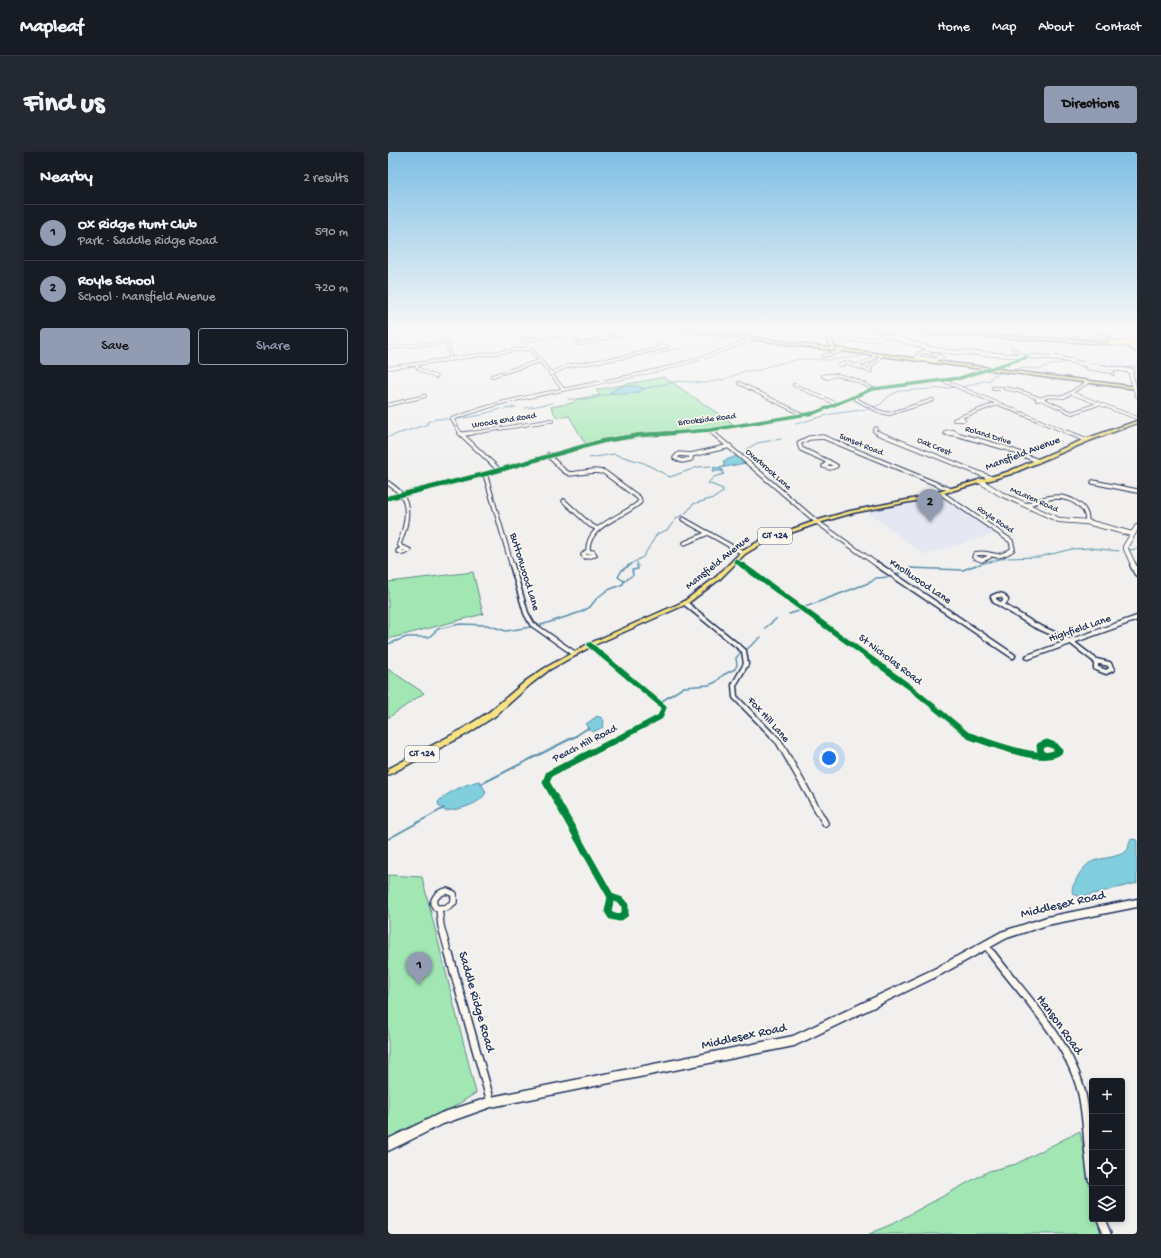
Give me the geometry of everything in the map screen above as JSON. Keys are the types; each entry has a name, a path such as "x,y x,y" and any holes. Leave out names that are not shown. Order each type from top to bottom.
{"main road":[{"path":"1068,379 1136,388"},
{"name":"Mansfield Avenue","path":"388,772 464,732 492,714 528,682 590,645 685,603 718,578 744,553 763,541 817,522 941,493 980,482 1137,422"},
{"name":"Middlesex Road","path":"388,1145 441,1119 491,1102 794,1041 939,971 1004,935 1042,922 1137,903"}],"street":[{"path":"555,379 563,389"},
{"path":"499,470 453,424 452,419 508,401 610,379"},
{"path":"852,379 873,389"},
{"name":"Brookside Road","path":"388,498 485,474 548,455 599,442 624,437 710,430 803,415 824,410 873,389 949,379"},
{"path":"943,381 1087,440"},
{"path":"1037,400 1049,396 1064,397 1088,382"},
{"path":"739,383 803,415"},
{"path":"794,385 838,404"},
{"path":"1002,388 1010,389 1072,413 1098,404"},
{"path":"1136,388 1137,395"},
{"path":"1071,393 1137,418"},
{"path":"388,405 425,396"},
{"path":"852,397 883,414 894,414 933,400"},
{"path":"960,417 997,404"},
{"name":"Woods End Road","path":"463,434 548,421"},
{"name":"Oak Crest","path":"876,428 874,431 991,478"},
{"name":"Overbrook Lane","path":"710,430 817,522"},
{"name":"Roland Drive","path":"956,434 1006,448 1038,461"},
{"name":"Sunset Road","path":"828,462 801,449 799,443 809,438 823,438 951,490"},
{"path":"691,455 691,459 684,461 675,458 679,454 691,455 730,446"},
{"path":"548,455 564,471 570,474 594,471 604,472 639,498 640,502 635,508 598,529 588,542 588,552"},
{"name":"Buttonwood Lane","path":"485,474 526,613 532,624 575,654"},
{"name":"McLaren Road","path":"980,482 1059,520 1087,522 1132,534"},
{"path":"1093,482 1102,482 1110,486 1137,491"},
{"path":"388,483 402,494 405,504 406,524 399,544 402,548"},
{"name":"Royle Road","path":"941,493 1011,541 1013,549 1008,554 998,557 989,557"},
{"path":"1026,505 1052,496 1060,495 1071,499 1083,507 1086,512 1087,522"},
{"path":"564,501 590,525 598,529"},
{"path":"683,519 744,553"},
{"name":"Knollwood Lane","path":"817,522 871,561 1013,656"},
{"path":"1136,571 1124,547 1137,526"},
{"path":"685,542 708,533"},
{"name":"St Nicholas Road","path":"736,561 911,688 968,735 1008,750 1040,753"},
{"name":"Fox Hill Lane","path":"685,603 744,651 746,664 734,685 735,697 779,742 825,823"},
{"path":"1003,604 1013,613 1034,625 1070,641 1096,661"},
{"name":"Highfield Lane","path":"1028,656 1137,618"},
{"name":"Peach Hill Road","path":"590,645 664,707 660,717 549,774 546,782 611,897"},
{"name":"Saddle Ridge Road","path":"439,909 441,926 491,1102"},
{"name":"Hanson Road","path":"985,945 1060,1042 1074,1068 1082,1095 1089,1162"},
{"path":"1103,1222 1107,1234"}],"shaded area":[{"path":"939,496 997,533 924,555 866,511"}],"green space":[{"path":"651,379 668,379 738,427 719,430 635,436 586,445 569,416 557,418 551,407 572,403 577,399 600,395 596,390"},
{"path":"473,572 483,614 388,639 388,582"},
{"path":"388,669 424,693 388,718"},
{"path":"388,875 422,877 476,1093 447,1111 388,1140"},
{"path":"1080,1131 1089,1181 1089,1222 1098,1222 1100,1230 1099,1234 869,1234 892,1224 989,1171 1016,1164"}],"water":[{"path":"622,386 638,386 644,389 628,394 610,392"},
{"path":"737,456 746,463 720,468 724,471 713,471 714,467 717,468 725,465 723,461"},
{"path":"597,716 602,718 604,721 603,727 593,732 588,729 586,724"},
{"path":"480,781 486,792 479,800 462,808 445,811 439,806 438,802 446,795 464,786"},
{"path":"1130,840 1137,840 1137,883 1081,897 1073,894 1072,889 1080,873 1085,867 1095,860 1124,853 1128,849"}],"waterway":[{"path":"642,389 679,381 705,383 723,379"},
{"path":"796,424 831,414 869,409 881,404 889,396 899,391 962,387 990,379"},
{"path":"568,399 591,399 613,393"},
{"path":"525,408 553,403"},
{"path":"504,409 516,407"},
{"path":"483,414 501,409"},
{"path":"457,419 482,415"},
{"path":"388,437 428,424 427,422 436,419 451,419"},
{"path":"741,456 750,451 747,449 757,443 781,439"},
{"path":"589,458 614,454 644,463 670,477 698,467 711,466"},
{"path":"627,566 643,557 657,534 667,530 677,518 687,512 693,504 714,498 723,492 723,489 708,483 714,477 724,474 721,470"},
{"path":"1008,558 1039,557 1072,549 1090,548 1119,551"},
{"path":"1128,550 1137,549"},
{"path":"974,566 1005,558"},
{"path":"637,562 638,566"},
{"path":"624,581 618,577 622,570 630,565"},
{"path":"624,581 633,575 632,570 638,569 637,565"},
{"path":"894,574 905,572 909,568 963,570 974,566"},
{"path":"805,607 871,582 876,578 889,577"},
{"path":"538,626 581,612 590,607 597,598 606,591 623,584 624,581"},
{"path":"789,614 799,611"},
{"path":"765,628 776,619"},
{"path":"388,644 407,637 429,637 438,629 460,624 487,625 506,631 531,627"},
{"path":"747,649 761,637"},
{"path":"662,701 684,687 709,685 716,682 723,675 735,669 737,665 736,658 740,653"},
{"path":"574,737 588,728"},
{"path":"481,784 576,736"},
{"path":"388,839 444,808"}],"cycle path":[{"path":"388,498 485,474 603,441 640,435 710,430 814,413 873,389 948,379"},
{"path":"736,561 911,688 968,735 1008,750 1051,756 1055,755 1059,751 1055,746 1047,743 1040,746 1041,753"},
{"path":"590,645 664,707 660,717 549,774 546,782 611,897 620,900 625,905 625,914 619,918 609,914 607,908 611,897"}],"place":[{"name":"Royle School","path":"930,522"},
{"name":"Ox Ridge Hunt Club","path":"419,985"}]}
